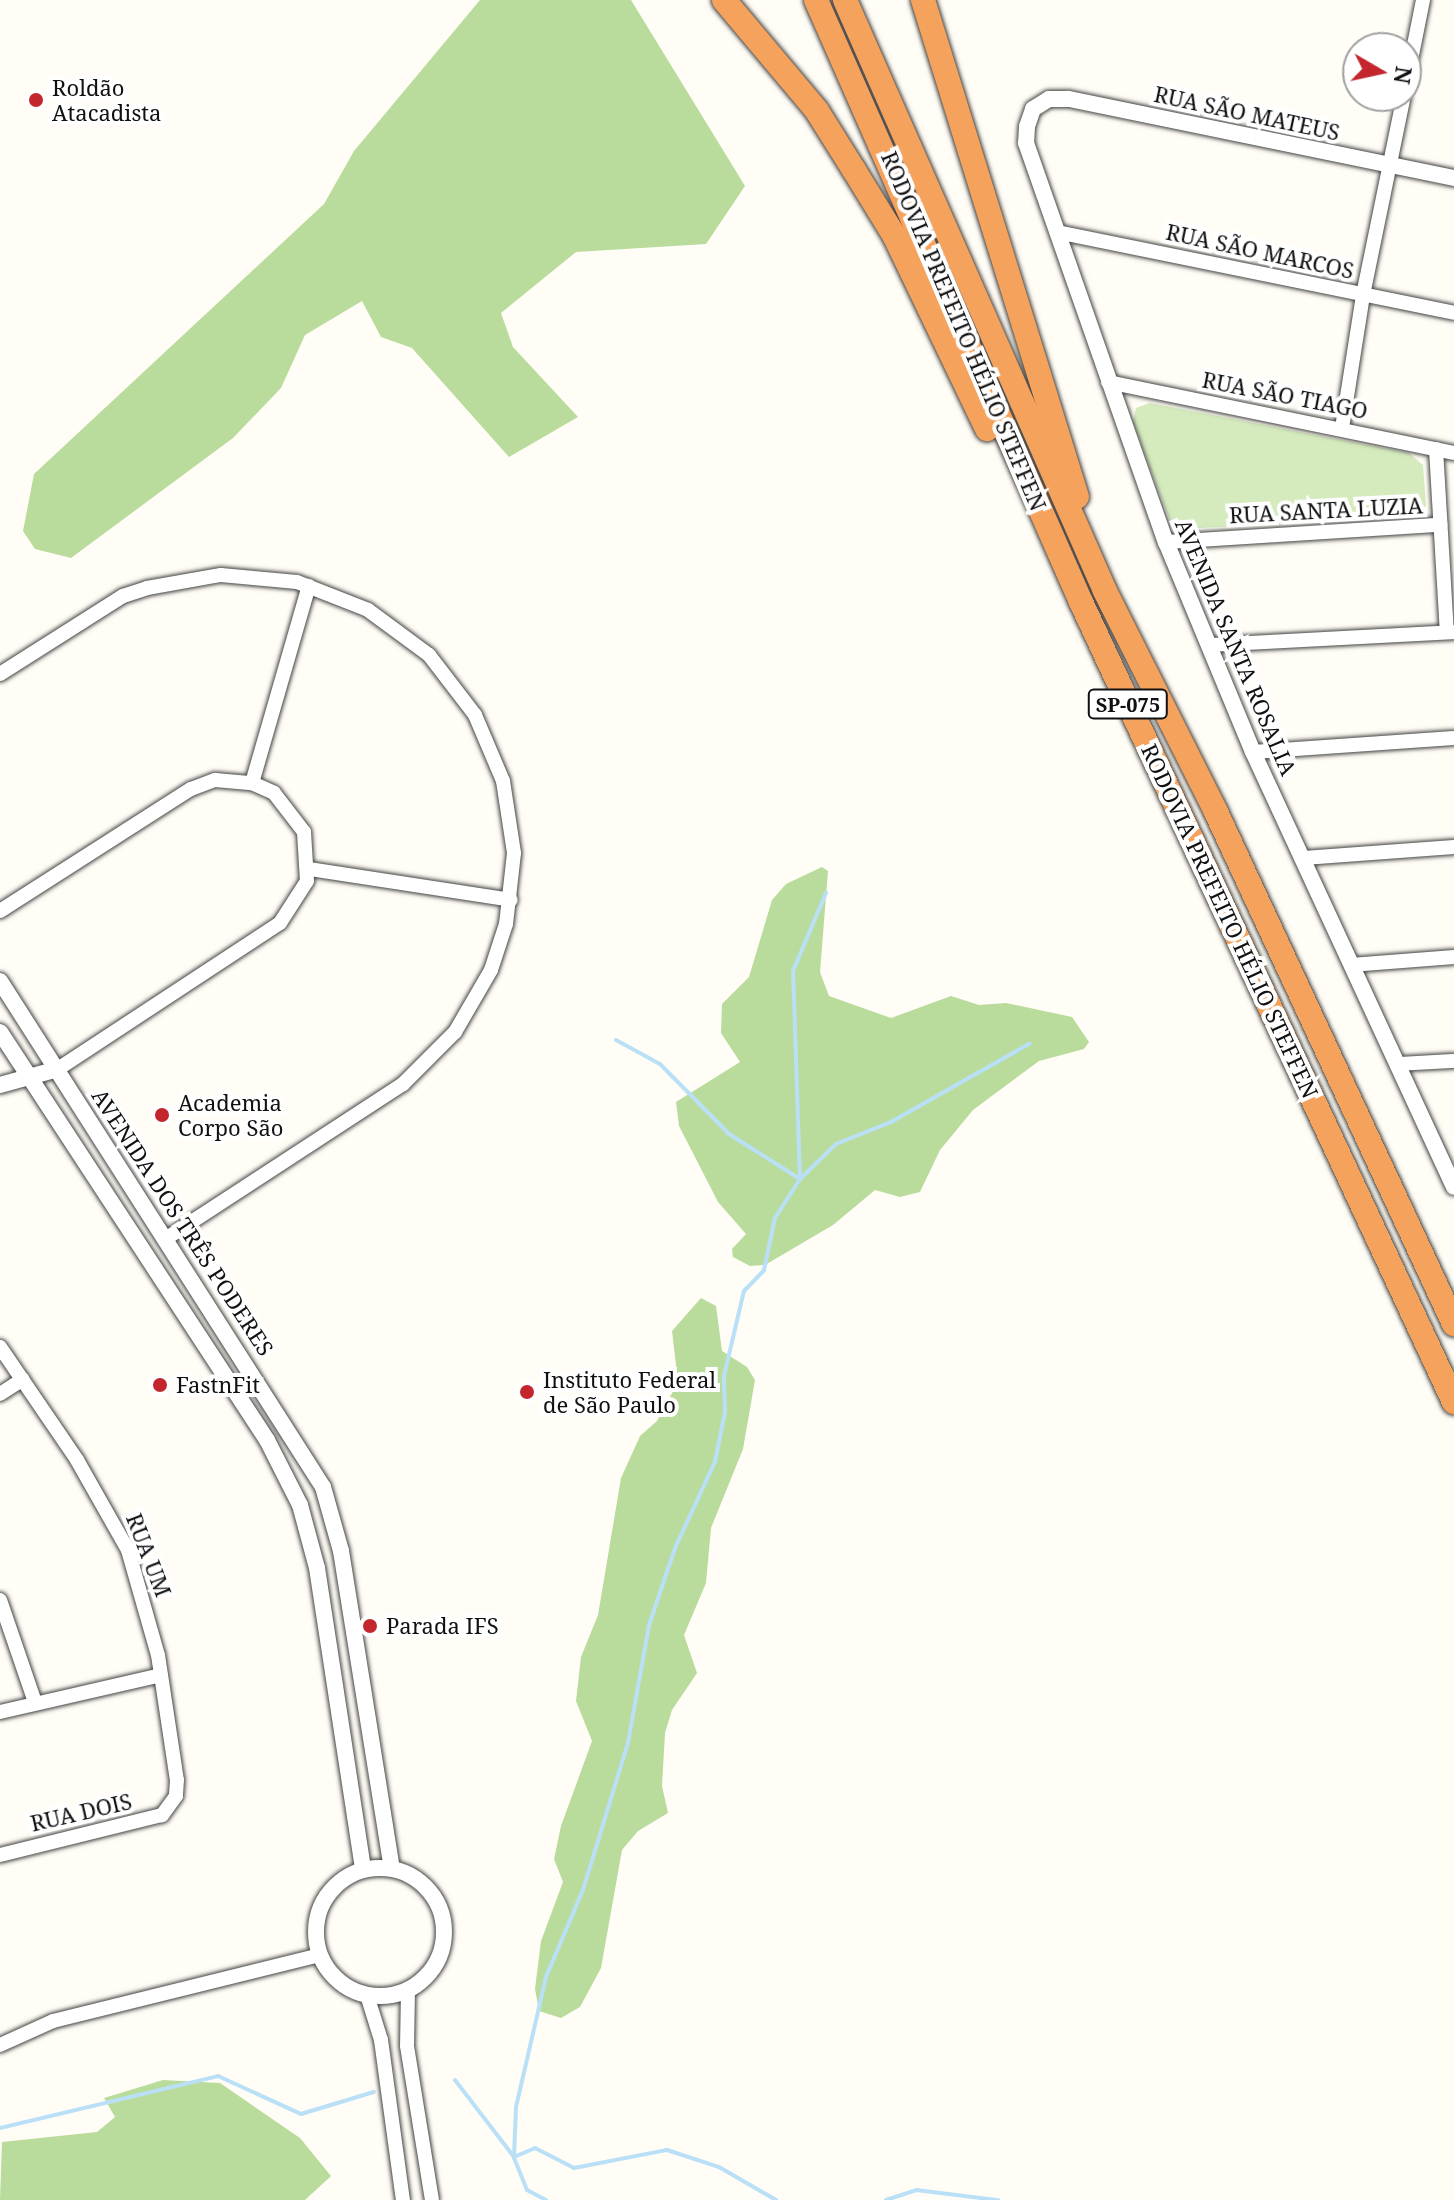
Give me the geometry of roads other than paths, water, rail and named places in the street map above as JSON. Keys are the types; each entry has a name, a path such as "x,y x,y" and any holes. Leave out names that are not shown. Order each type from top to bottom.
{"highway":[{"name":"RODOVIA PREFEITO HÉLIO STEFFEN","path":"816,0 1081,602 1454,1402"},
{"name":"RODOVIA PREFEITO HÉLIO STEFFEN","path":"845,0 1105,591 1216,812 1454,1324"},
{"path":"923,0 1105,591"},
{"path":"726,2 817,111 895,237 1004,464 1081,602"}],"street":[{"path":"1417,32 1423,0"},
{"name":"RUA SÃO MATEUS","path":"1033,109 1049,99 1068,99 1454,178"},
{"name":"AVENIDA SANTA ROSALIA","path":"1033,109 1026,143 1166,542 1253,752 1453,1181"},
{"path":"1342,428 1363,295 1401,112"},
{"name":"RUA SÃO MARCOS","path":"1057,232 1454,313"},
{"name":"RUA SÃO TIAGO","path":"1108,382 1454,453"},
{"path":"1210,645 1450,632 1436,449"},
{"name":"RUA SANTA LUZIA","path":"1166,542 1440,525"},
{"path":"0,674 123,596 147,588 221,575 309,586 389,623 429,655 468,704 496,759 509,805 511,900 500,947 481,991 455,1032 423,1067 167,1238"},
{"path":"252,783 309,586"},
{"path":"1253,752 1454,738"},
{"path":"0,911 191,789 215,780 252,783 293,810 308,844 309,869 297,904 280,923 58,1069 29,1074 0,1085"},
{"path":"1304,858 1454,847"},
{"path":"309,869 511,900"},
{"path":"1351,965 1454,957"},
{"name":"AVENIDA DOS TRÊS PODERES","path":"0,981 307,1457 333,1515 392,1868"},
{"path":"0,1032 267,1440 300,1505 317,1568 363,1869"},
{"path":"1398,1064 1454,1061"},
{"name":"RUA UM","path":"0,1347 117,1526 146,1602 177,1780 170,1808"},
{"path":"0,1394 23,1379"},
{"path":"0,1600 35,1702"},
{"path":"0,1712 161,1675"},
{"name":"RUA DOIS","path":"0,1855 142,1821 170,1808"},
{"path":"392,1868 427,1887 443,1923 436,1962 408,1990 367,1995 339,1980 320,1955 319,1913 328,1894 363,1869 392,1868"},
{"path":"0,2045 53,2021 320,1955"},
{"path":"408,1990 407,2046 432,2200"},
{"path":"367,1995 381,2040 403,2200"}],"waterway":[{"path":"800,1179 793,971 826,893"},
{"path":"616,1040 660,1064 729,1134 800,1179"},
{"path":"455,2080 514,2157 516,2107 546,1977 583,1890 628,1743 649,1625 675,1548 715,1462 725,1412 724,1376 744,1291 764,1270 775,1218 800,1179 836,1144 891,1122 1029,1044"},
{"path":"0,2128 218,2076 301,2114 374,2092"},
{"path":"546,2200 527,2190 514,2157 535,2148 574,2168 667,2150 719,2167 776,2200"},
{"path":"886,2200 916,2190 998,2200"}],"place":[{"name":"Roldão Atacadista","path":"36,100"},
{"name":"Academia Corpo São","path":"162,1115"},
{"name":"FastnFit","path":"160,1385"},
{"name":"Instituto Federal de São Paulo","path":"527,1392"},
{"name":"Parada IFS","path":"370,1626"}]}
